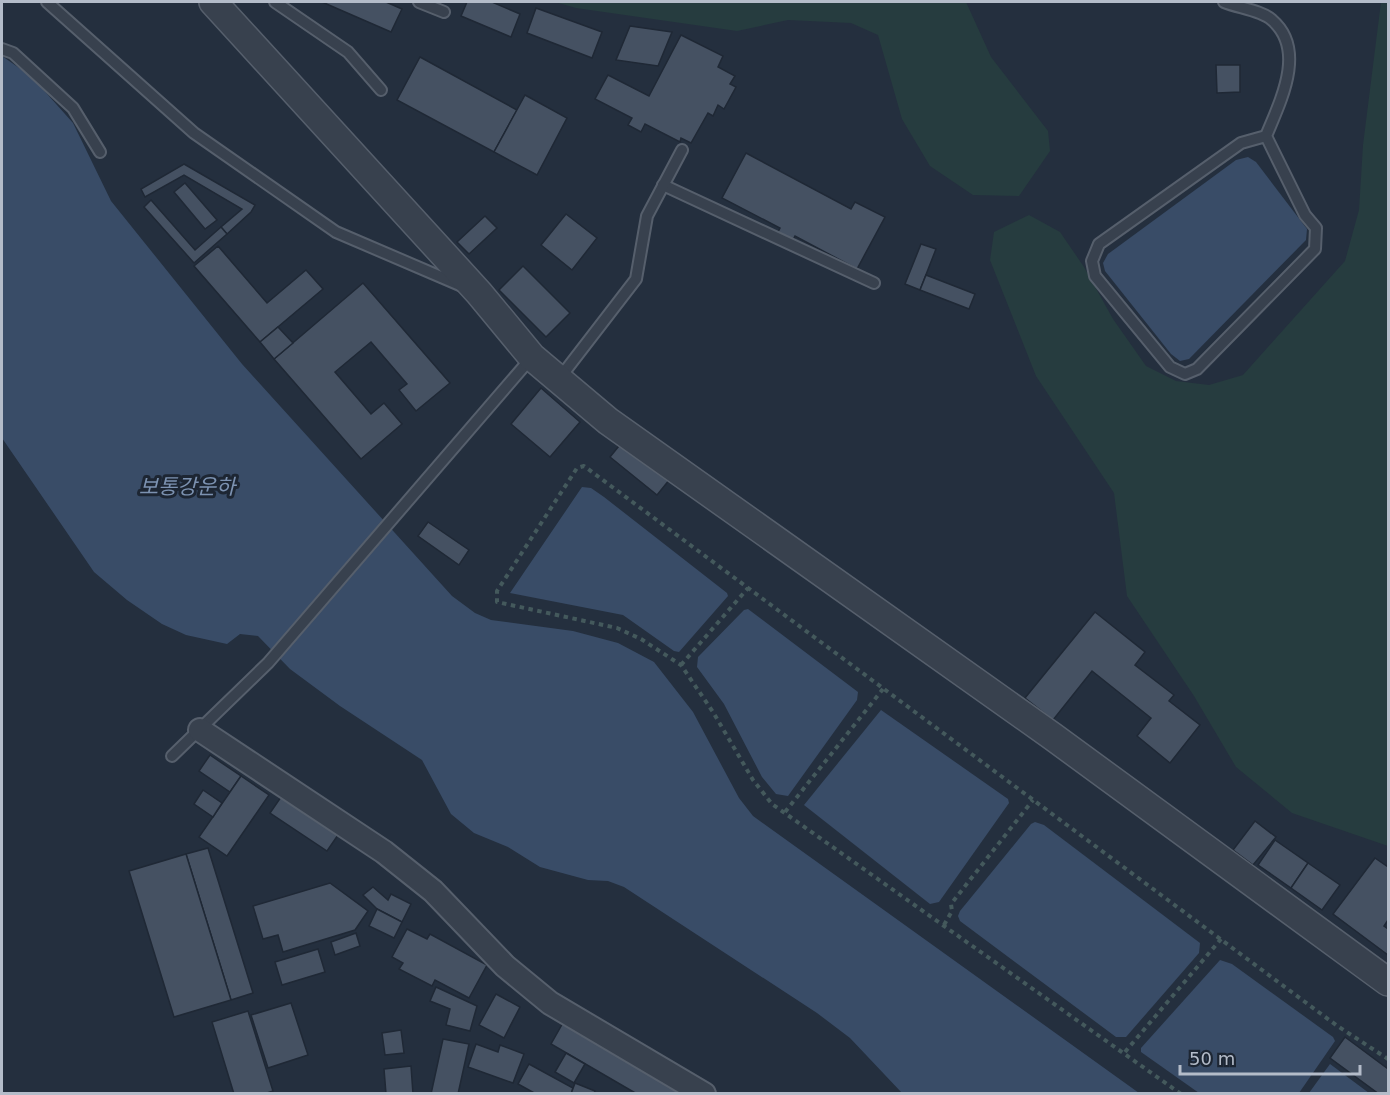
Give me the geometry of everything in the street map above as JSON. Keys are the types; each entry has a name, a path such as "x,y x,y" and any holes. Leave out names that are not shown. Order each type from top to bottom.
{"street":[{"path":"213,2 479,293 532,357 608,421 1052,736 1389,982"},
{"path":"200,730 384,852 433,891 506,966 550,1003 703,1093"}],"lane":[{"path":"47,2 194,133 336,232 479,293"},
{"path":"275,2 348,52 381,90"},
{"path":"418,2 444,12"},
{"path":"1224,2 1271,19 1284,38 1290,57 1286,85 1266,136 1305,215 1316,228 1316,249 1197,369 1185,374 1170,367 1095,276 1092,261 1099,244 1241,143 1266,136"},
{"path":"2,49 13,53 74,108 100,152"},
{"path":"559,380 636,279 647,216 682,150"},
{"path":"663,185 874,283"},
{"path":"172,756 268,663 532,357"}],"path":[{"path":"1181,1094 1125,1052 772,804 753,780 713,712 681,665 641,639 617,628 497,602 496,591 577,468 584,466 1336,1025 1389,1059"},
{"path":"681,665 748,588"},
{"path":"785,812 883,689"},
{"path":"944,925 952,911 951,904 1033,800"},
{"path":"1125,1052 1221,939"}],"green space":[{"path":"555,2 966,2 991,57 1048,131 1050,151 1019,196 973,195 930,166 902,119 878,35 851,23 788,20 737,31 576,8"},
{"path":"1381,2 1388,2 1388,846 1292,813 1236,767 1194,696 1127,596 1114,493 1036,376 990,260 994,232 1029,215 1060,232 1084,267 1113,319 1146,366 1176,381 1209,385 1243,375 1345,261 1359,210 1363,145"}],"water":[{"name":"보통강운하","path":"2,56 32,77 73,123 111,201 242,364 452,596 475,613 491,620 573,631 618,643 654,662 693,712 739,798 753,816 1139,1093 902,1093 850,1038 817,1013 624,887 608,881 588,880 540,867 508,847 474,833 451,814 422,760 340,706 290,669 258,636 240,634 227,644 186,635 162,624 127,600 94,572 2,438"},
{"path":"1248,157 1256,162 1307,229 1306,240 1189,359 1180,361 1171,354 1105,271 1103,263 1108,254 1236,160"},
{"path":"582,487 591,488 604,497 727,593 728,596 679,652 674,651 623,615 510,593"},
{"path":"748,609 858,692 857,700 788,796 776,794 762,777 724,704 697,667 698,657 744,610"},
{"path":"881,710 1008,799 1009,803 939,902 930,904 804,805"},
{"path":"1035,822 1044,825 1200,943 1199,953 1126,1037 1116,1037 960,921 958,916 960,911"},
{"path":"1220,960 1232,964 1333,1037 1335,1041 1299,1093 1199,1093 1141,1052 1141,1048"},
{"path":"1330,1064 1369,1093 1309,1093"}],"building":[{"path":"322,2 386,2 402,9 391,32"},
{"path":"467,2 492,2 520,14 511,37 461,16"},
{"path":"536,8 602,32 592,58 527,33"},
{"path":"630,26 672,32 658,66 616,60"},
{"path":"681,35 723,56 718,67 735,76 730,84 736,87 724,109 718,105 713,116 708,113 691,143 681,138 680,142 645,124 641,132 628,125 632,118 595,99 608,75 649,96"},
{"path":"420,57 517,110 494,152 397,100"},
{"path":"1216,65 1240,65 1240,92 1217,93"},
{"path":"525,95 567,118 537,175 494,152"},
{"path":"746,153 851,209 855,202 885,217 857,269 795,236 792,242 777,234 780,228 722,198"},
{"path":"184,164 255,205 251,212 227,234 221,227 242,209 184,175 145,197 141,189"},
{"path":"185,183 217,220 205,229 174,192"},
{"path":"151,200 195,250 221,227 227,234 194,263 144,207"},
{"path":"566,214 597,238 572,270 541,245"},
{"path":"485,216 497,228 469,254 457,242"},
{"path":"921,244 936,249 920,290 905,284"},
{"path":"218,246 267,303 306,270 323,289 260,342 194,266"},
{"path":"523,266 570,313 546,337 499,290"},
{"path":"926,275 975,294 969,309 920,290"},
{"path":"363,283 450,383 416,411 399,390 407,384 371,342 335,372 371,414 384,403 402,424 361,459 274,359"},
{"path":"278,327 293,343 274,359 260,342"},
{"path":"541,388 580,422 550,457 511,424"},
{"path":"623,441 670,479 657,495 610,457"},
{"path":"428,522 469,550 459,565 418,536"},
{"path":"1095,612 1145,652 1135,665 1174,695 1169,701 1200,725 1170,763 1137,736 1151,718 1092,671 1053,720 1025,698"},
{"path":"210,755 241,776 230,792 199,771"},
{"path":"241,776 269,795 227,856 199,837"},
{"path":"203,790 222,803 213,817 194,804"},
{"path":"281,797 338,835 327,851 270,813"},
{"path":"1255,821 1276,837 1253,865 1233,850"},
{"path":"1275,840 1308,863 1291,888 1258,865"},
{"path":"208,848 253,993 231,1000 186,854"},
{"path":"186,854 231,1000 174,1017 129,871"},
{"path":"1375,858 1388,867 1388,920 1384,926 1388,929 1388,955 1333,914"},
{"path":"1308,863 1340,885 1322,910 1291,888"},
{"path":"330,883 368,911 355,930 283,952 278,935 263,939 253,906"},
{"path":"373,887 388,900 391,894 411,904 402,922 377,909 363,895"},
{"path":"377,909 402,922 394,938 369,926"},
{"path":"407,929 427,939 430,934 487,965 469,998 435,980 432,986 399,969 403,963 392,957"},
{"path":"356,933 360,946 335,955 331,942"},
{"path":"318,949 325,972 282,985 275,962"},
{"path":"436,987 477,1006 470,1031 446,1025 450,1009 430,1001"},
{"path":"496,994 520,1007 504,1038 479,1025"},
{"path":"291,1003 308,1055 268,1068 251,1015"},
{"path":"248,1011 273,1091 264,1094 234,1094 212,1022"},
{"path":"564,1021 689,1094 637,1094 551,1044"},
{"path":"401,1030 404,1053 385,1055 382,1033"},
{"path":"1345,1037 1388,1069 1388,1094 1379,1094 1330,1058"},
{"path":"443,1039 469,1044 458,1094 431,1094"},
{"path":"476,1044 498,1052 500,1045 524,1054 513,1083 468,1067"},
{"path":"566,1053 585,1064 574,1083 555,1072"},
{"path":"529,1064 573,1088 571,1094 536,1094 518,1084"},
{"path":"411,1066 413,1094 386,1094 384,1069"},
{"path":"575,1083 595,1091 594,1094 571,1094"}]}
